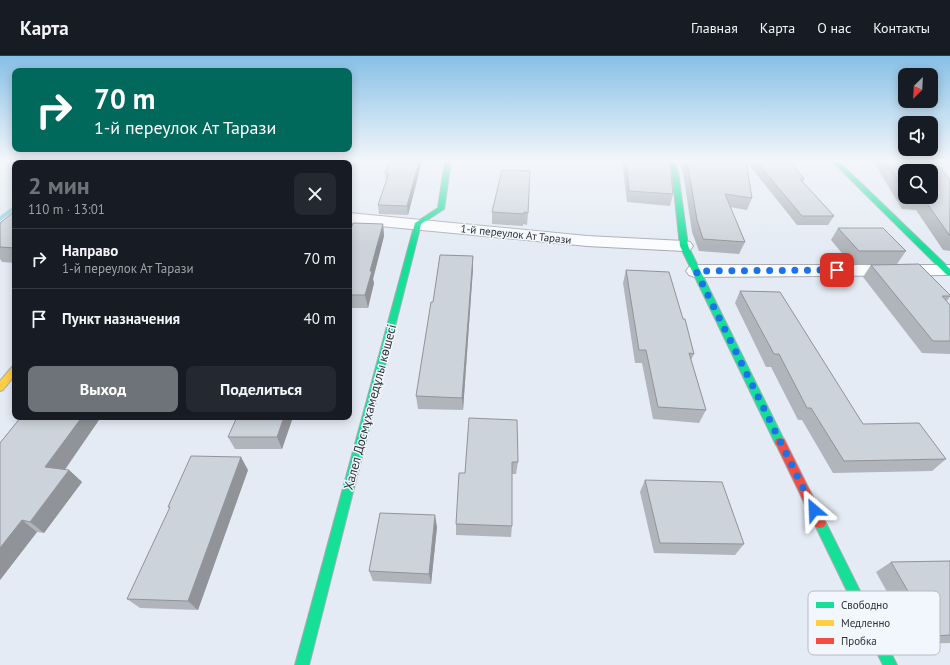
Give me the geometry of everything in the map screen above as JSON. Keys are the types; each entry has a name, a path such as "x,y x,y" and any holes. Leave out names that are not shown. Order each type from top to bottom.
{"street":[{"path":"418,223 441,209 444,189"},
{"path":"677,189 684,246 854,591"},
{"path":"864,189 948,271"},
{"name":"1-й переулок Ат Тарази","path":"352,218 418,223 587,241 684,246"},
{"name":"Халел Досмұхамедұлы көшесі","path":"302,665 418,223"},
{"path":"696,271 948,271"},
{"path":"0,387 12,373"},
{"path":"885,655 890,665"}],"building":[{"path":"383,189 411,189 407,206 378,205"},
{"path":"497,189 529,189 528,213 492,212"},
{"path":"629,189 673,189 673,194 629,191"},
{"path":"692,189 751,189 752,198 725,194 745,242 703,239 697,220"},
{"path":"780,189 810,189 834,216 802,216"},
{"path":"938,189 950,189 950,236 928,204 938,204"},
{"path":"12,213 12,248 0,247 0,223"},
{"path":"353,223 383,224 365,295 352,295"},
{"path":"838,228 883,228 906,251 859,251"},
{"path":"440,255 473,256 462,398 416,396"},
{"path":"919,264 950,295 942,296 950,305 950,341 933,341 871,265"},
{"path":"626,270 669,272 683,319 685,319 694,354 689,353 706,410 658,407 646,350 639,350"},
{"path":"740,291 780,292 863,424 919,423 946,459 844,461 811,408 807,408 779,354 774,354"},
{"path":"469,418 517,420 518,462 512,462 512,526 456,524 459,473 465,473"},
{"path":"19,420 80,420 45,467 69,470 30,522 22,520 0,548 0,443"},
{"path":"236,420 283,420 277,437 228,437"},
{"path":"191,456 241,457 188,601 127,599 170,507 168,507"},
{"path":"645,480 722,482 744,544 660,543"},
{"path":"380,513 435,515 429,574 369,571"},
{"path":"950,561 950,635 940,636 940,591 908,591 891,562"}],"waterway":[{"path":"0,219 12,209"}],"traffic: fast":[{"path":"302,665 418,223 441,209 444,189"},
{"path":"677,189 684,246 780,442"},
{"path":"864,189 950,273"},
{"path":"820,523 854,591"},
{"path":"885,655 890,665"}],"traffic: slow":[{"path":"0,387 12,373"}],"traffic: jam":[{"path":"780,442 820,523"}],"route":[{"path":"814,510 696,271 837,270"}]}
